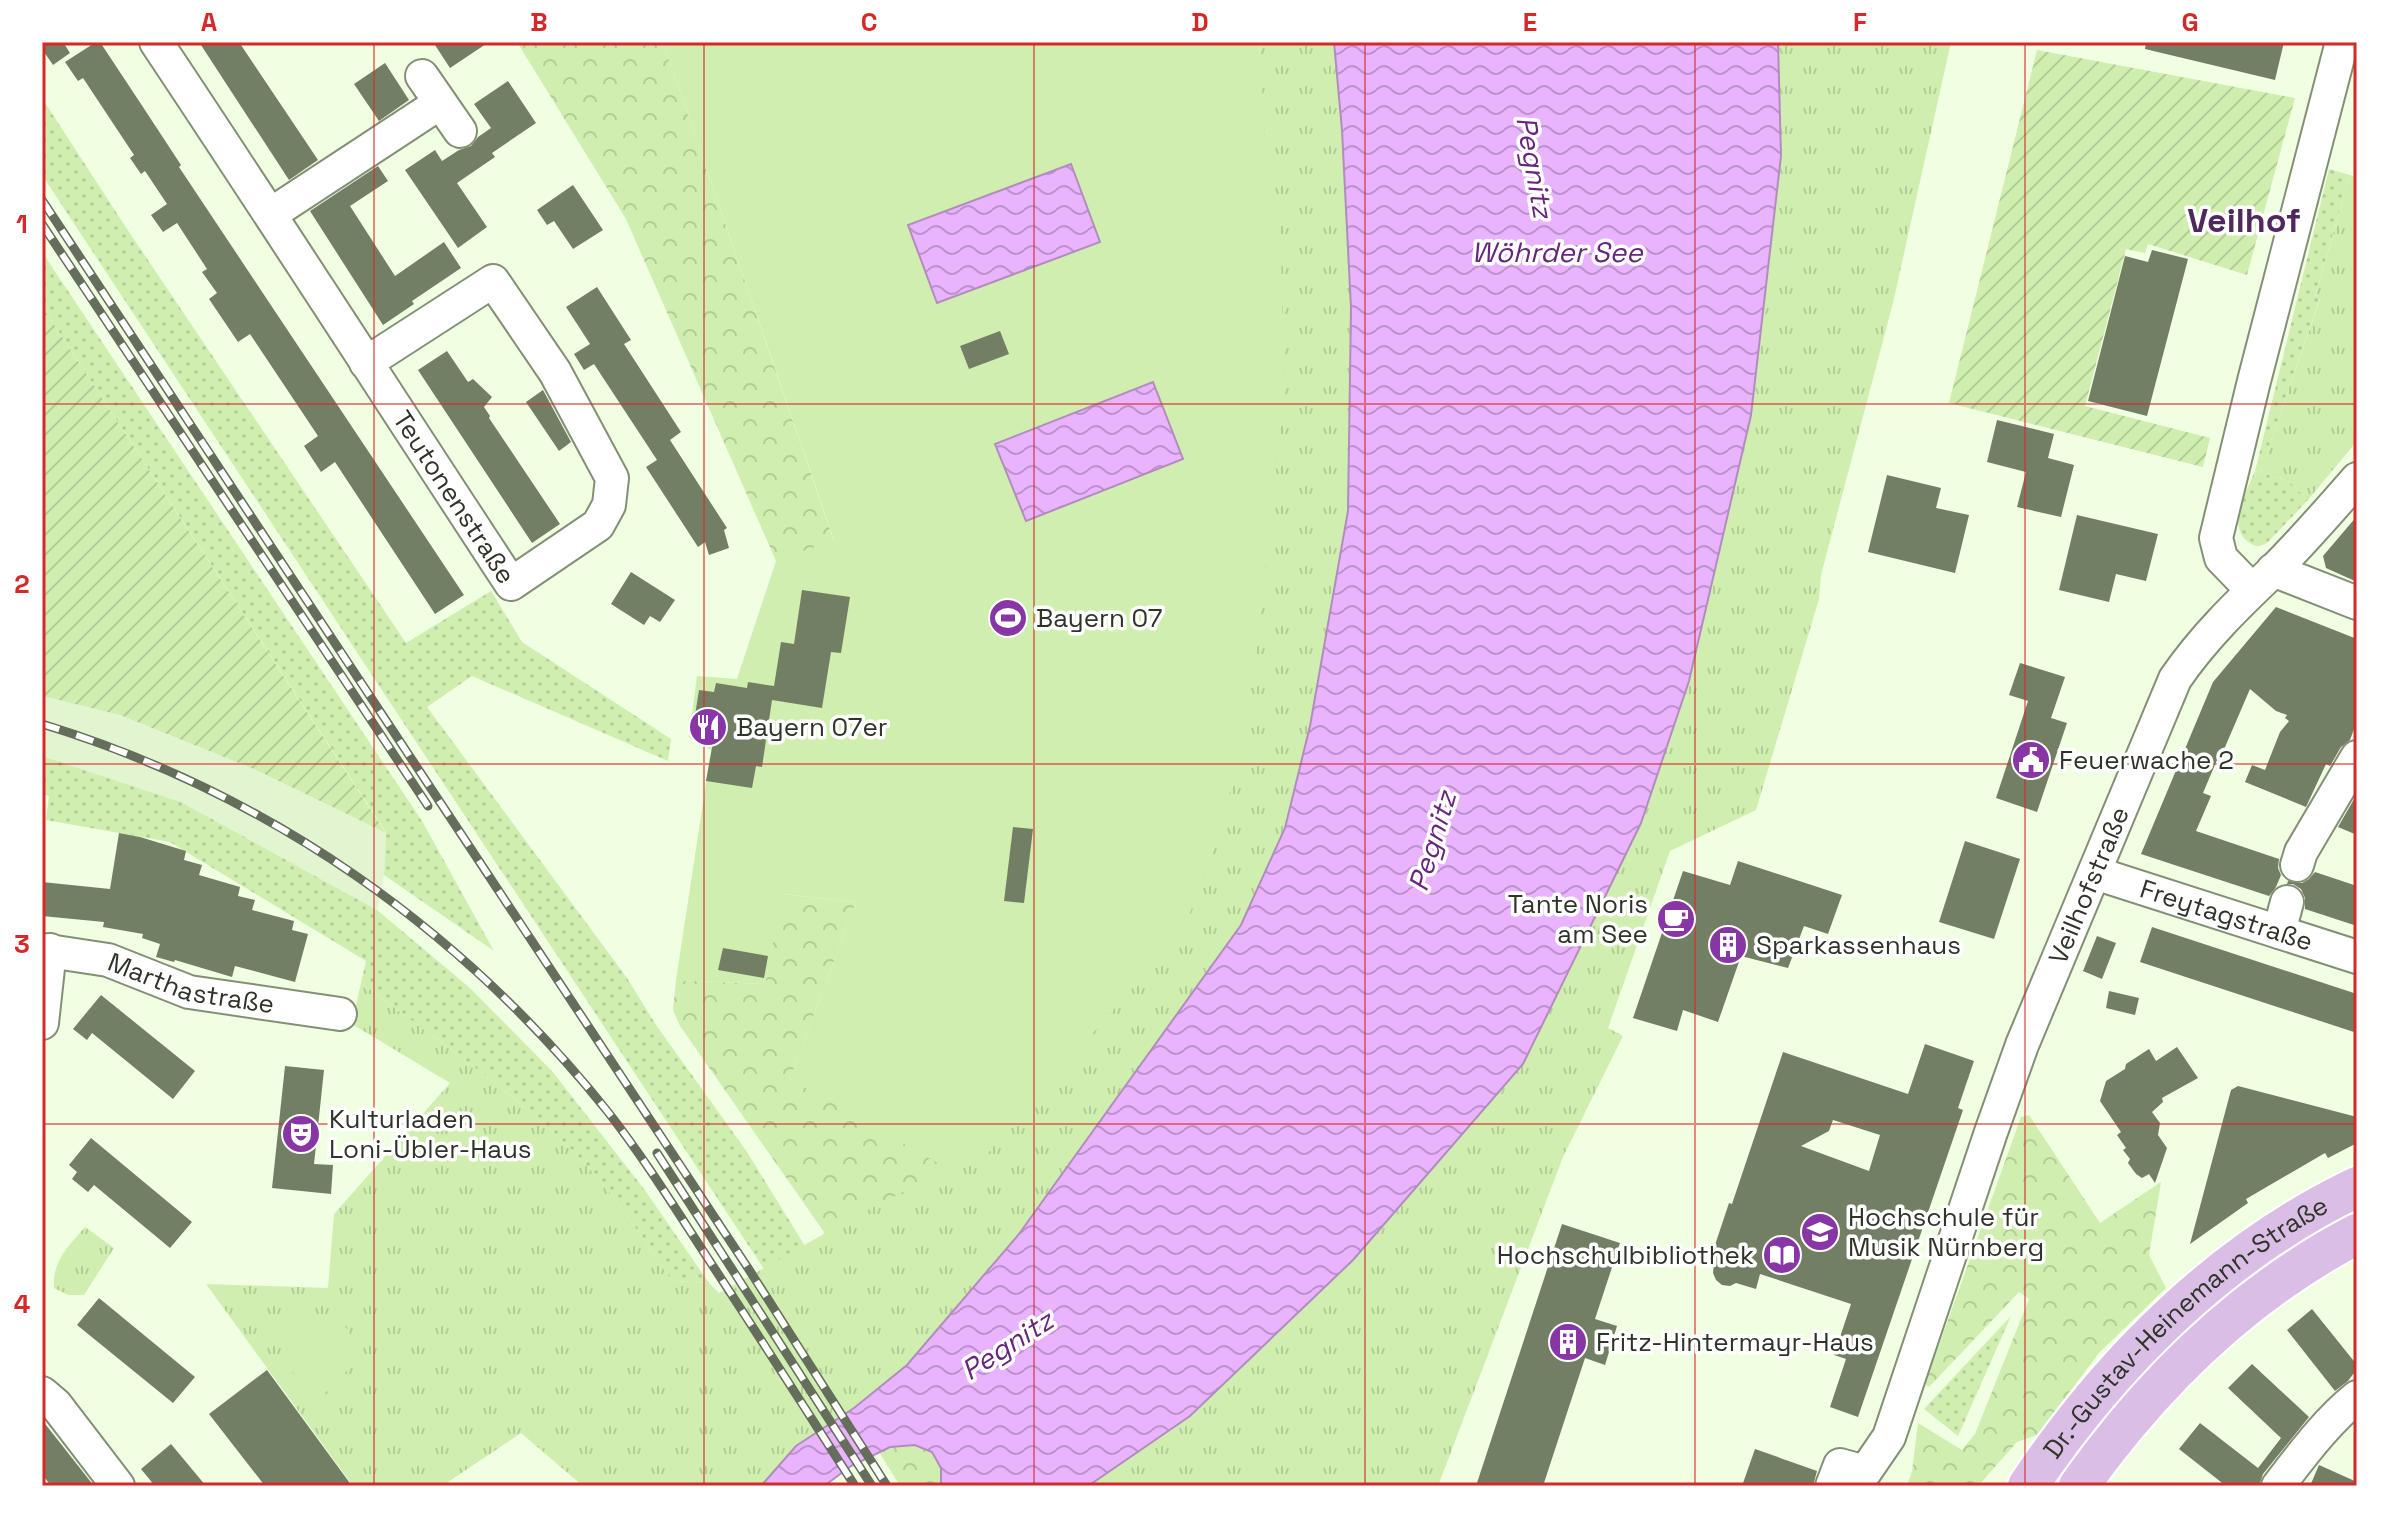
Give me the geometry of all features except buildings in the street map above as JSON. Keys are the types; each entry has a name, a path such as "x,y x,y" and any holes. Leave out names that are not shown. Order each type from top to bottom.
{"main road":[{"name":"Dr.-Gustav-Heinemann-Straße","path":"2028,1486 2091,1402 2165,1321 2223,1271 2271,1236 2357,1187"},
{"name":"Dr.-Gustav-Heinemann-Straße","path":"2079,1486 2133,1416 2204,1341 2306,1262 2357,1234"}],"street":[{"name":"Teutonenstraße","path":"156,42 271,214 366,363 511,584 598,525 609,505 612,478 555,372 493,281 366,363"},
{"path":"2342,42 2216,538 2221,558 2262,580 2357,603"},
{"path":"422,76 460,131"},
{"path":"271,214 440,103"},
{"name":"Veilhofstraße","path":"1832,1486 1840,1465 1865,1472 1889,1437 2022,1045 2175,679 2201,644 2357,479"},
{"path":"2297,865 2301,852 2357,757"},
{"name":"Freytagstraße","path":"2095,873 2283,917 2357,957"},
{"path":"42,1023 46,950"},
{"name":"Marthastraße","path":"46,950 108,960 189,992 340,1014"},
{"path":"42,1393 56,1405 118,1486"},
{"path":"2278,1486 2308,1446 2357,1397"}],"shaded area":[{"path":"42,696 120,715 256,770 386,833 384,875 377,910 181,802 42,756"}],"green space":[{"path":"517,42 663,42 834,541 776,561 626,219"},
{"name":"Bayern 07","path":"663,42 1259,42 1267,170 1280,215 1284,383 1245,733 1220,830 1184,929 983,1158 950,1170 790,1079 856,902 782,894 765,984 676,980 711,750 689,737 697,676 737,679 776,561 834,540"},
{"path":"1259,42 1334,42 1310,726 1019,1234 814,1261 824,1232 680,1026 673,1010 676,980 765,984 781,894 856,902 790,1079 983,1158 1184,929 1261,50"},
{"path":"1259,42 1334,42 1351,308 1348,511 1310,726 1285,828 1241,925 1019,1234 907,1365 854,1408 796,1446 761,1486 583,1486 521,1433 442,1486 353,1486 206,1284 328,1288 334,1214 450,1083 352,1024 361,983 479,1071 563,1142 611,1195 672,1281 709,1283 719,1293 915,1186 983,1158 1184,929 1220,830 1245,733 1284,383 1280,215 1267,170"},
{"path":"1778,42 1951,42 1893,303 1821,575 1819,599 1756,810 1670,851 1608,1028 1623,1036 1563,1157 1438,1486 1088,1486 1190,1416 1353,1260 1523,1064 1641,823 1689,681 1751,415 1781,156"},
{"path":"2037,50 2295,98 2247,275 2148,244 2145,253 2126,249 2085,406 2210,438 2203,467 1949,403"},
{"path":"42,98 406,643 491,591 522,642 671,739 668,761 472,676 427,707 627,978 656,1025 747,1152 805,1246 764,1269 42,175"},
{"path":"2329,169 2350,175 2315,296 2320,298 2265,458 2258,459"},
{"path":"2350,175 2357,178 2357,441 2308,500 2289,481 2255,471 2258,459 2265,458 2320,299 2315,297"},
{"path":"42,252 422,821 494,951 384,875 386,832 42,306"},
{"path":"42,306 386,833 256,770 120,715 42,696"},
{"path":"2255,471 2289,481 2308,500 2268,542 2259,546 2252,545 2243,536 2238,519"},
{"path":"42,756 181,802 377,910 470,988 552,1071 644,1189 709,1283 672,1281 611,1195 563,1142 479,1071 361,983 366,961 170,842 46,820 49,796 42,794"},
{"path":"2029,1115 2100,1223 2161,1182 2149,1255 2166,1288 2099,1353 2037,1435 2017,1442 1978,1486 1907,1486 1918,1423 1962,1450 1975,1434 2029,1299 2019,1292 1929,1387 1925,1384 2021,1117"},
{"path":"85,1227 114,1248 84,1295 68,1295 54,1288 58,1262"},
{"path":"2011,1316 1958,1436 1924,1409"},
{"path":"299,1318 312,1336 288,1353 274,1335"},
{"path":"340,1318 352,1344 349,1366 335,1384 313,1402 283,1358"},
{"path":"915,1445 932,1452 941,1468 941,1486 900,1486 879,1452 890,1447"}],"water":[{"name":"Wöhrder See","path":"1334,42 1778,42 1781,156 1751,415 1689,681 1641,823 1523,1064 1353,1260 1190,1416 1088,1486 941,1486 941,1468 932,1452 915,1445 890,1447 851,1466 824,1486 761,1486 796,1446 854,1408 907,1365 1019,1234 1241,925 1285,828 1310,726 1348,511 1351,308"},
{"path":"1071,164 1100,242 937,303 908,225"},
{"path":"1153,382 1183,459 1026,521 995,444"}],"railway":[{"path":"42,200 748,1268 887,1486"},
{"path":"42,224 428,806"},
{"path":"42,724 125,753 205,788 282,829 355,875 424,927 489,983 551,1045 621,1129 855,1486"},
{"path":"657,1153 872,1486"}],"place":[{"name":"Bayern 07","path":"1008,618"},
{"name":"Bayern 07er","path":"708,727"},
{"name":"Feuerwache 2","path":"2031,760"},
{"name":"Tante Noris am See","path":"1676,919"},
{"name":"Sparkassenhaus","path":"1728,945"},
{"name":"Kulturladen Loni-Übler-Haus","path":"301,1134"},
{"name":"Hochschule für Musik Nürnberg","path":"1820,1232"},
{"name":"Hochschulbibliothek","path":"1782,1255"},
{"name":"Fritz-Hintermayr-Haus","path":"1568,1342"}],"district":[{"name":"Veilhof","path":"2244,220"}],"water label":[{"name":"Pegnitz","path":"1535,167"},
{"name":"Pegnitz","path":"1432,841"},
{"name":"Pegnitz","path":"1007,1345"}]}
